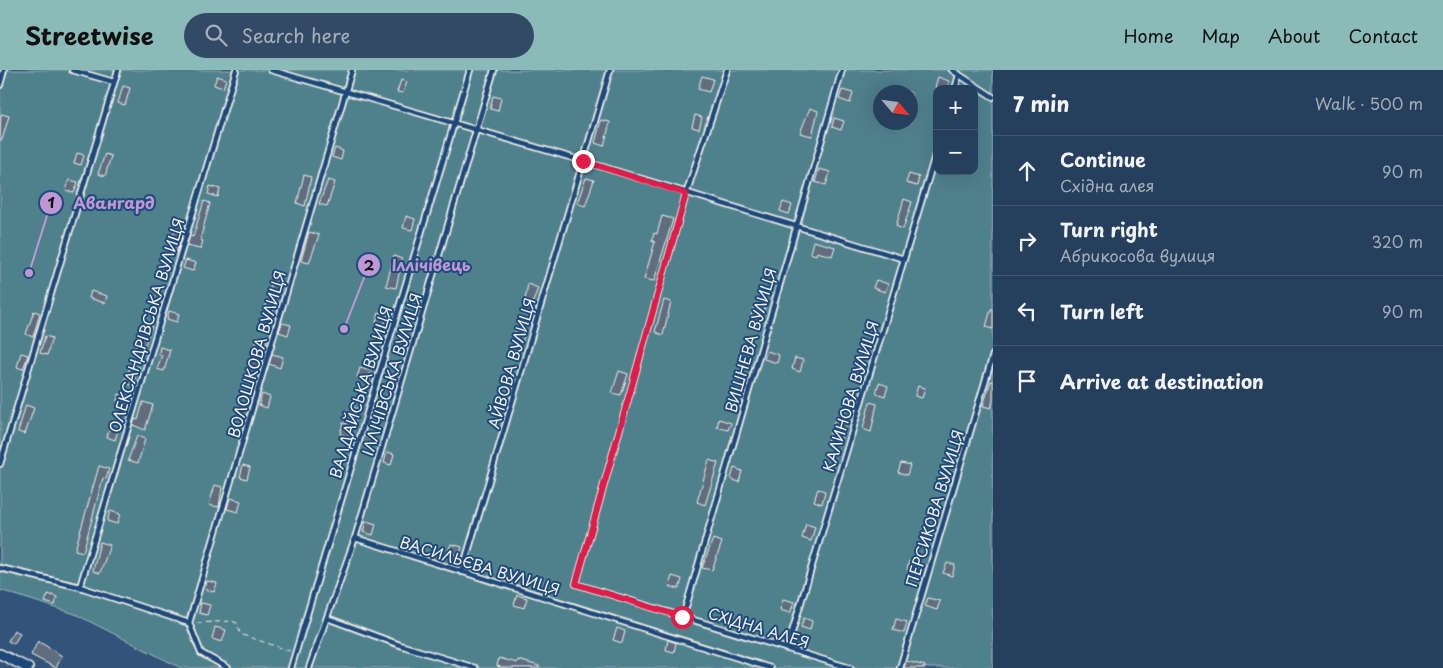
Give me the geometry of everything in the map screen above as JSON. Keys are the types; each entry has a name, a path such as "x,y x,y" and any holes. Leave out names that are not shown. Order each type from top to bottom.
{"street":[{"path":"0,654 28,668"}],"lane":[{"path":"0,85 4,70"},
{"path":"72,70 114,82"},
{"path":"0,464 118,70"},
{"name":"ОЛЕКСАНДРІВСЬКА ВУЛИЦЯ","path":"80,587 236,70"},
{"path":"271,70 583,161 904,260"},
{"name":"ВОЛОШКОВА ВУЛИЦЯ","path":"189,623 352,70"},
{"name":"ВАЛДАЙСЬКА ВУЛИЦЯ","path":"291,668 470,70"},
{"name":"ІЛЛІЧІВСЬКА ВУЛИЦЯ","path":"310,668 355,538 494,70"},
{"name":"АЙВОВА ВУЛИЦЯ","path":"462,572 610,70"},
{"path":"686,194 726,70"},
{"name":"ВИШНЕВА ВУЛИЦЯ","path":"682,617 842,70"},
{"path":"952,70 993,97"},
{"path":"956,85 959,75"},
{"name":"КАЛИНОВА ВУЛИЦЯ","path":"787,649 933,162"},
{"name":"СХІДНА АЛЕЯ","path":"686,194 576,584 850,668"},
{"name":"ПЕРСИКОВА ВУЛИЦЯ","path":"900,668 993,355"},
{"name":"ВАСИЛЬЄВА ВУЛИЦЯ","path":"355,538 770,668"},
{"path":"0,568 80,587 189,623 201,653 228,668"},
{"path":"327,618 400,645 475,668"}],"path":[{"path":"189,623 232,621 237,623 240,633 244,635 295,652"}],"green space":[{"path":"0,70 993,70 993,668 181,668 75,614 0,590"}],"building":[{"path":"217,76 226,79 223,88 214,85"},
{"path":"702,76 713,79 709,92 698,89"},
{"path":"938,77 949,81 948,85 936,85"},
{"path":"401,80 407,82 403,93 397,92"},
{"path":"123,86 130,88 125,105 118,103"},
{"path":"842,90 853,93 850,103 839,99"},
{"path":"493,96 501,98 498,111 490,109"},
{"path":"810,108 818,111 812,136 800,133"},
{"path":"1,114 9,116 2,140 0,140"},
{"path":"695,115 702,117 699,129 692,127"},
{"path":"834,118 844,121 841,130 832,127"},
{"path":"601,120 610,122 604,146 595,143"},
{"path":"335,148 343,151 341,160 332,157"},
{"path":"77,153 84,155 81,165 74,163"},
{"path":"105,154 111,156 105,176 98,174"},
{"path":"819,169 830,172 826,185 815,182"},
{"path":"909,174 919,177 917,186 906,183"},
{"path":"304,175 311,177 305,206 297,203"},
{"path":"586,178 594,180 585,206 577,203"},
{"path":"69,180 78,182 74,193 66,191"},
{"path":"328,180 335,182 327,206 319,204"},
{"path":"210,186 220,189 218,197 208,194"},
{"path":"904,199 912,202 903,229 896,226"},
{"path":"204,201 210,203 200,240 203,241 200,249 187,246 190,236 193,237"},
{"path":"783,202 792,205 789,214 780,211"},
{"path":"406,216 415,219 412,230 403,228"},
{"path":"662,216 673,219 654,281 644,279 655,242 652,241 654,233 657,234"},
{"path":"174,232 182,234 176,253 169,251"},
{"path":"309,232 319,235 309,263 301,261"},
{"path":"813,241 835,247 832,256 817,252 816,255 810,253"},
{"path":"394,256 402,259 396,288 386,286"},
{"path":"186,260 196,263 193,271 183,268"},
{"path":"876,280 888,284 885,292 873,288"},
{"path":"272,281 282,284 280,292 270,289"},
{"path":"528,284 538,288 531,307 524,305"},
{"path":"91,291 107,296 105,303 89,298"},
{"path":"664,300 671,302 663,335 655,332"},
{"path":"267,302 275,304 272,315 264,313"},
{"path":"755,304 765,307 761,320 751,316"},
{"path":"991,309 993,309 993,329 986,327"},
{"path":"34,311 40,313 33,337 26,334"},
{"path":"169,311 179,314 177,322 167,319"},
{"path":"379,312 388,315 384,325 376,323"},
{"path":"142,323 152,326 142,352 135,349"},
{"path":"282,323 291,325 288,335 279,332"},
{"path":"516,329 525,331 522,343 513,340"},
{"path":"45,336 52,338 47,355 40,353"},
{"path":"258,336 267,339 262,362 259,361 253,384 244,381"},
{"path":"160,347 170,350 164,371 157,369 162,355 159,354"},
{"path":"767,351 779,355 777,363 764,359"},
{"path":"21,353 28,355 23,369 17,367"},
{"path":"272,354 283,357 280,368 269,364"},
{"path":"795,358 803,360 800,372 792,369"},
{"path":"131,365 140,367 132,385 124,383"},
{"path":"360,368 371,371 368,380 357,377"},
{"path":"619,371 628,374 621,395 612,393"},
{"path":"991,381 993,381 993,401 991,408 983,406"},
{"path":"879,383 888,386 885,396 876,393"},
{"path":"918,386 925,388 922,398 915,396"},
{"path":"119,394 129,397 127,404 117,401"},
{"path":"262,394 270,397 267,408 259,405"},
{"path":"143,402 153,405 145,430 133,425 135,419 138,420"},
{"path":"870,402 877,404 871,432 863,429"},
{"path":"26,405 34,408 25,434 18,432"},
{"path":"352,407 359,409 350,437 340,434 343,423 347,424"},
{"path":"836,417 847,421 839,444 827,441"},
{"path":"719,419 731,423 728,430 717,427"},
{"path":"110,427 118,430 115,440 107,437"},
{"path":"137,436 145,439 138,463 128,460"},
{"path":"387,452 394,454 391,465 384,463"},
{"path":"709,460 718,463 705,505 697,502"},
{"path":"901,463 910,465 907,475 898,472"},
{"path":"243,465 250,467 247,479 240,477"},
{"path":"99,466 109,469 106,479 103,478 83,552 75,550"},
{"path":"734,468 742,471 739,482 731,479"},
{"path":"215,485 222,487 219,507 209,505"},
{"path":"818,489 825,491 822,504 814,501"},
{"path":"230,498 241,501 238,512 227,509"},
{"path":"110,511 120,514 117,524 107,521"},
{"path":"366,521 376,524 373,535 363,532"},
{"path":"806,524 815,527 811,541 802,538"},
{"path":"713,539 722,542 712,570 702,568"},
{"path":"100,542 110,545 100,573 93,571"},
{"path":"451,544 462,547 459,556 448,552"},
{"path":"909,561 919,564 916,573 907,570"},
{"path":"947,563 955,565 952,576 943,573"},
{"path":"672,576 682,579 679,589 669,586"},
{"path":"207,581 217,583 214,592 205,589"},
{"path":"48,594 57,597 55,605 45,602"},
{"path":"517,595 527,598 524,608 514,605"},
{"path":"928,598 940,601 937,610 925,606"},
{"path":"783,599 794,602 790,613 780,610"},
{"path":"201,603 210,605 207,615 199,613"},
{"path":"804,618 812,621 810,630 801,627"},
{"path":"896,619 907,622 904,633 893,630"},
{"path":"215,627 226,630 222,642 212,639"},
{"path":"617,628 625,631 622,643 613,640"},
{"path":"14,630 20,633 14,644 8,641"},
{"path":"668,640 676,643 674,652 666,650"},
{"path":"38,641 62,656 56,668 31,655"},
{"path":"499,658 517,663 518,660 539,666 539,668 504,668 497,666"},
{"path":"906,661 925,666 925,668 904,668"}],"place":[{"name":"Авангард","path":"29,273"},
{"name":"Іллічівець","path":"344,329"}],"route":[{"path":"583,161 686,194 576,584 682,617"}]}
